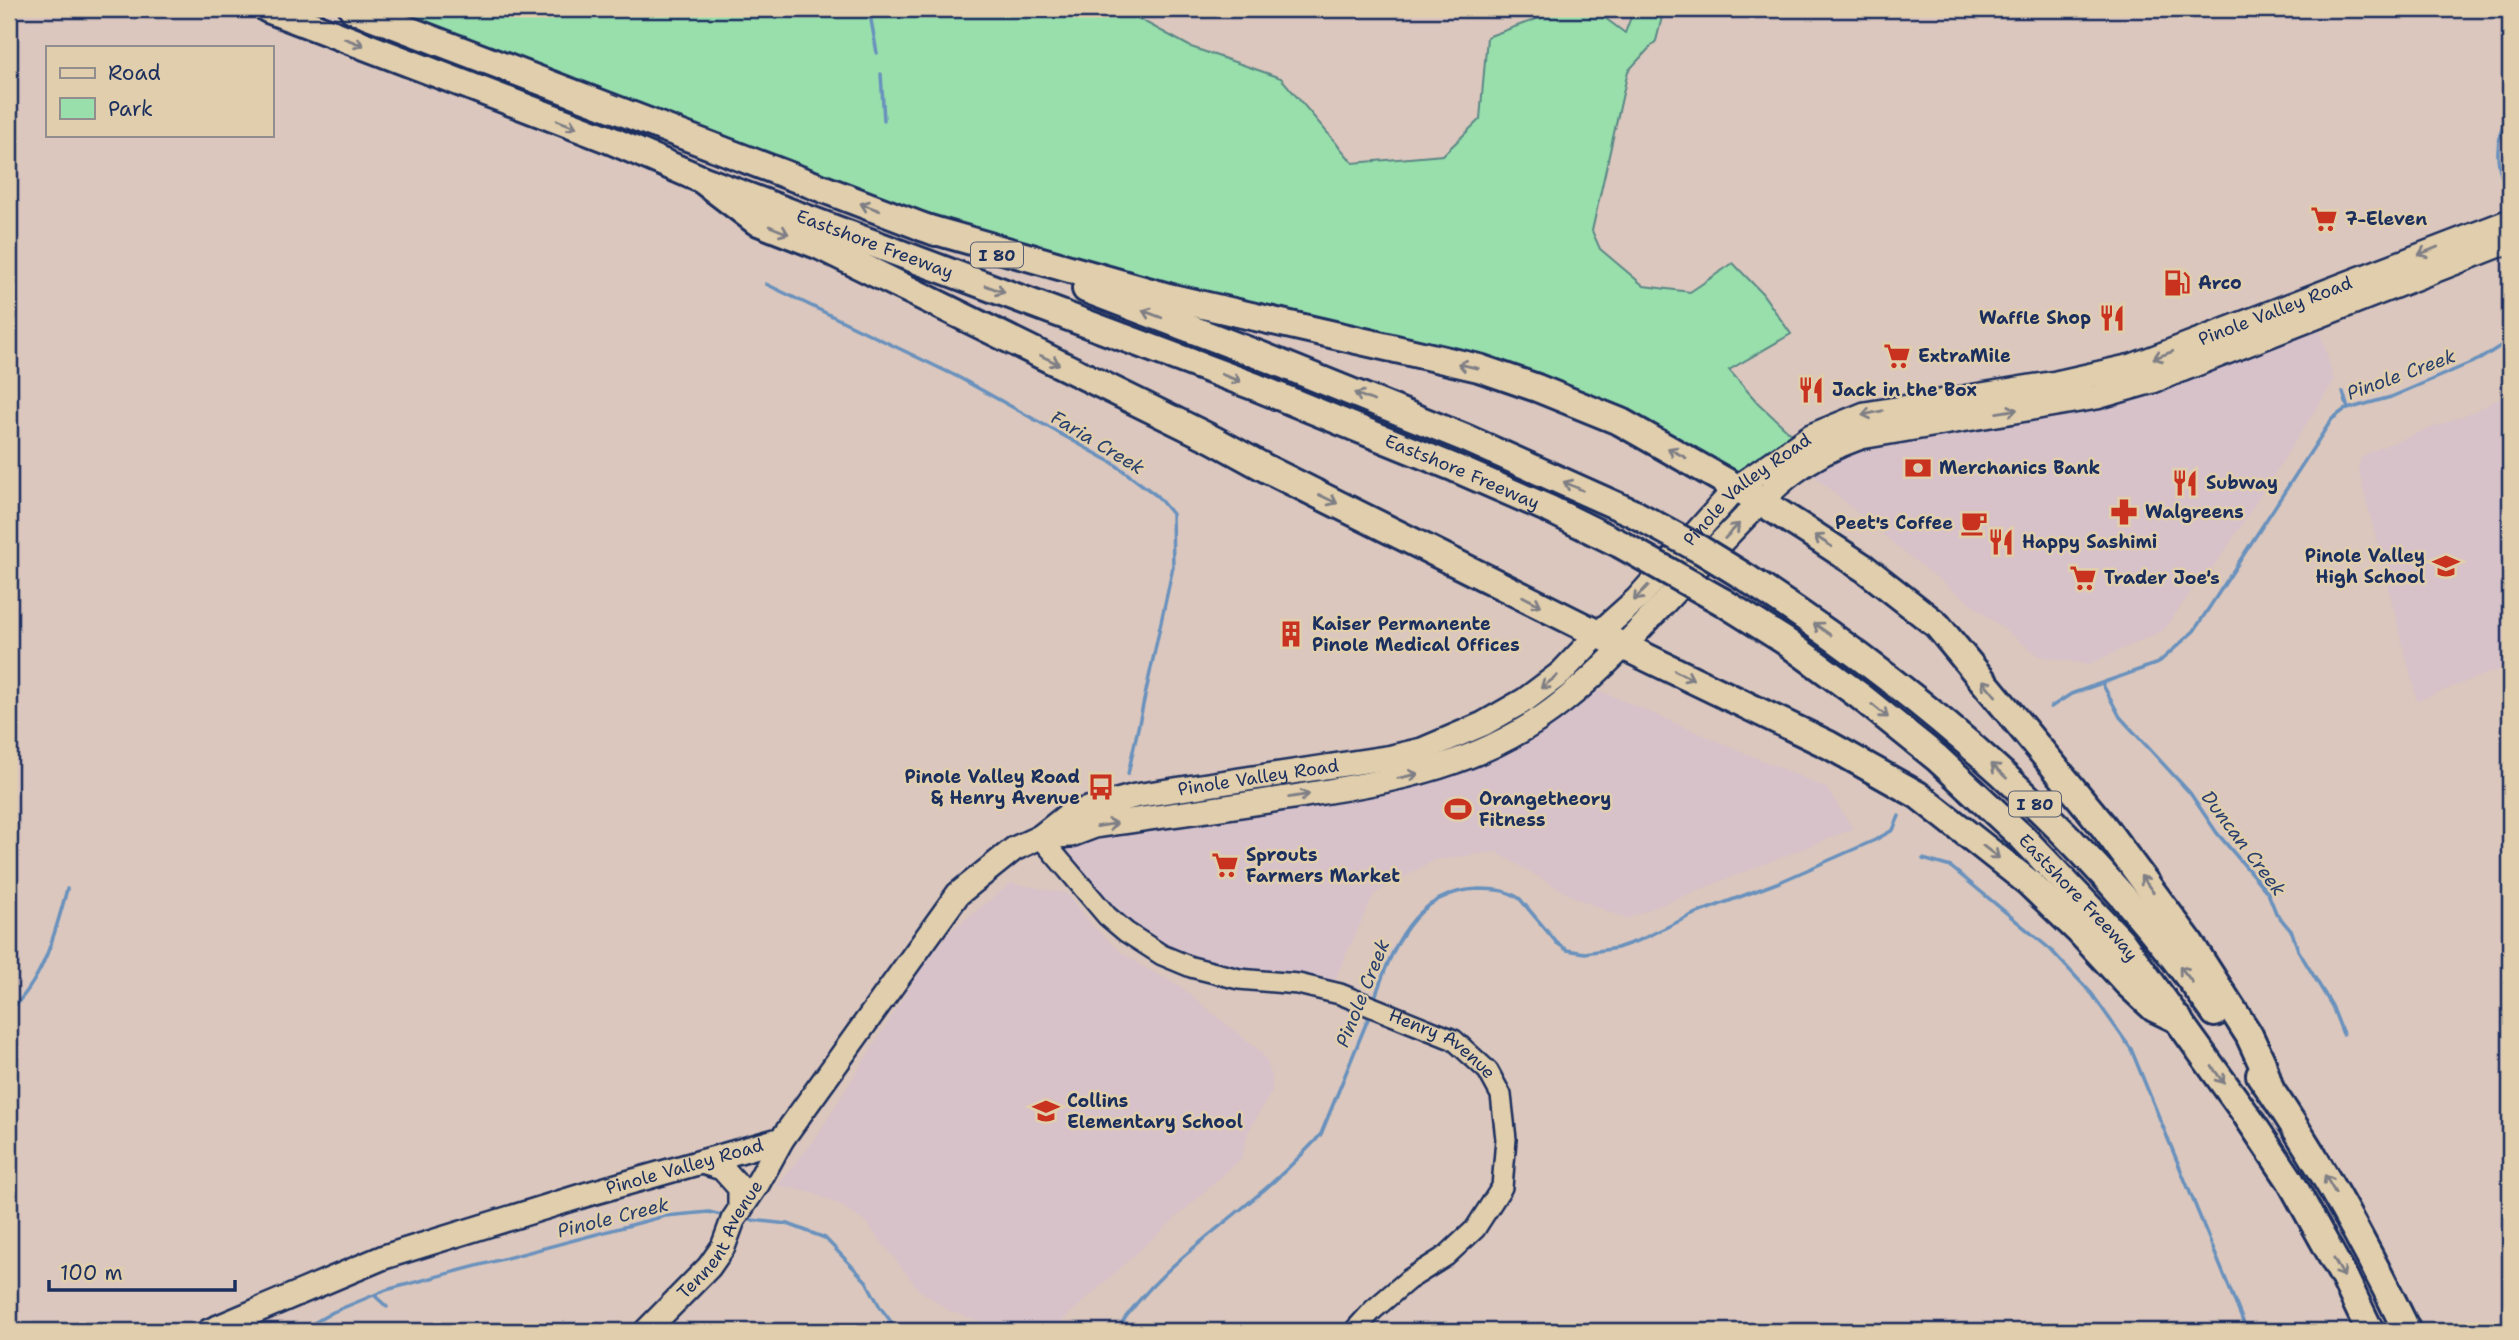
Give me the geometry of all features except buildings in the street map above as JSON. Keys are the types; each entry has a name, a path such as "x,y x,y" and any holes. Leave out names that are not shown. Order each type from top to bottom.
{"highway":[{"name":"Eastshore Freeway","path":"268,9 608,139 701,179 1256,387 1455,467 1620,544 1723,602 1785,641 1860,696 1946,767 2023,838 2121,941 2290,1180 2370,1331"},
{"name":"Eastshore Freeway","path":"354,9 1262,356 1465,438 1635,514 1745,577 1882,672 1959,733 2056,824 2146,922 2206,999 2270,1089 2322,1170 2366,1246 2407,1331"},
{"path":"701,179 756,221 820,246 1202,434 1598,634 1829,745 1918,795 2028,882 2080,931 2127,983 2154,1008 2179,1020"},
{"path":"922,227 1168,297 1479,368 1621,422 1760,501 1864,568 1937,625 2104,827 2188,940 2249,1035 2270,1089"}],"main road":[{"name":"Pinole Valley Road","path":"1041,837 1071,835 1095,826 1341,789 1451,765 1517,734 1564,702 1623,645 1786,476 1826,451 1851,440 2097,397 2153,381 2498,239 2510,221"},
{"name":"Pinole Valley Road","path":"209,1331 384,1257 782,1139 958,894 1014,849 1041,837 1069,814 1135,796 1392,757 1422,750 1483,724 1525,700 1561,673 1598,634 1637,599 1735,488 1811,436 1860,416 2056,383 2132,366 2441,246 2498,239"},
{"name":"Tennent Avenue","path":"646,1331 709,1267 723,1247 728,1230 782,1139"},
{"path":"702,1161 722,1168 736,1182 740,1188 740,1210"}],"street":[{"name":"Henry Avenue","path":"1041,837 1107,916 1126,933 1162,955 1191,967 1240,979 1298,984 1340,994 1454,1040 1488,1071 1502,1095 1506,1139 1502,1187 1475,1229 1446,1256 1408,1280 1373,1310 1354,1331"}],"shaded area":[{"path":"2320,330 2334,381 2219,560 2196,585 2164,630 2088,665 2039,656 1907,555 1813,475 1845,454 1872,443 2048,416 2147,396"},
{"name":"Pinole Valley High School","path":"2510,390 2510,665 2417,701 2358,468 2360,459 2369,452 2472,412 2499,399"},
{"path":"1596,689 1827,788 1853,829 1626,919 1571,896 1496,852 1435,860 1374,894 1332,986 1196,964 1117,920 1064,851 1073,838 1506,748"},
{"name":"Collins Elementary School","path":"1011,883 1066,893 1095,928 1121,952 1180,986 1260,1051 1267,1061 1272,1077 1272,1091 1248,1132 1242,1158 1051,1331 1010,1331 949,1311 919,1290 867,1224 840,1205 812,1193 777,1185 813,1142 919,972 949,932"}],"green space":[{"path":"353,9 1121,9 1191,47 1281,78 1353,163 1443,155 1480,119 1487,37 1564,9 1593,9 1625,33 1634,9 1664,9 1656,41 1628,71 1592,231 1600,249 1644,286 1690,292 1733,263 1762,293 1791,334 1729,370 1758,403 1801,443 1736,488 1537,388 922,227"}],"waterway":[{"name":"Faria Creek","path":"869,9 877,53"},
{"name":"Faria Creek","path":"881,74 884,120"},
{"name":"Pinole Creek","path":"2510,109 2498,145 2499,167 2510,203"},
{"name":"Faria Creek","path":"766,284 958,377 1113,463 1157,496 1172,514 1173,567 1128,774"},
{"name":"Pinole Creek","path":"2051,707 2071,694 2158,663 2194,631 2332,419 2344,410 2391,397 2480,359 2502,345 2510,333"},
{"path":"2343,392 2348,409"},
{"name":"Duncan Creek","path":"2102,683 2120,717 2190,793 2217,833 2268,893 2276,913 2292,932 2298,950 2332,1006 2343,1034"},
{"name":"Pinole Creek","path":"1374,1000 1389,961 1408,926 1437,900 1456,892 1490,889 1515,896 1557,943 1567,950 1585,953 1617,948 1875,840 1893,830 1899,816"},
{"path":"1923,859 1951,867 2050,949 2092,994 2131,1049 2247,1331"},
{"path":"9,1011 21,999 40,970 53,939 67,889"},
{"name":"Pinole Creek","path":"1116,1331 1161,1277 1268,1186 1321,1134 1370,1014"},
{"name":"Pinole Creek","path":"300,1331 333,1312 386,1290 665,1216 709,1212 725,1216"},
{"name":"Pinole Creek","path":"743,1219 788,1224 825,1238 866,1281 880,1307 898,1331"},
{"path":"374,1295 387,1307"}],"place":[{"name":"7-Eleven","path":"2324,219"},
{"name":"Arco","path":"2177,283"},
{"name":"Waffle Shop","path":"2112,318"},
{"name":"ExtraMile","path":"1897,356"},
{"name":"Jack in the Box","path":"1811,390"},
{"name":"Merchanics Bank","path":"1918,468"},
{"name":"Subway","path":"2185,483"},
{"name":"Walgreens","path":"2124,512"},
{"name":"Peet's Coffee","path":"1974,523"},
{"name":"Happy Sashimi","path":"2001,542"},
{"name":"Pinole Valley High School","path":"2446,566"},
{"name":"Trader Joe's","path":"2083,578"},
{"name":"Kaiser Permanente Pinole Medical Offices","path":"1291,634"},
{"name":"Pinole Valley Road & Henry Avenue","path":"1101,787"},
{"name":"Orangetheory Fitness","path":"1458,809"},
{"name":"Sprouts Farmers Market","path":"1225,865"},
{"name":"Collins Elementary School","path":"1046,1111"}]}
